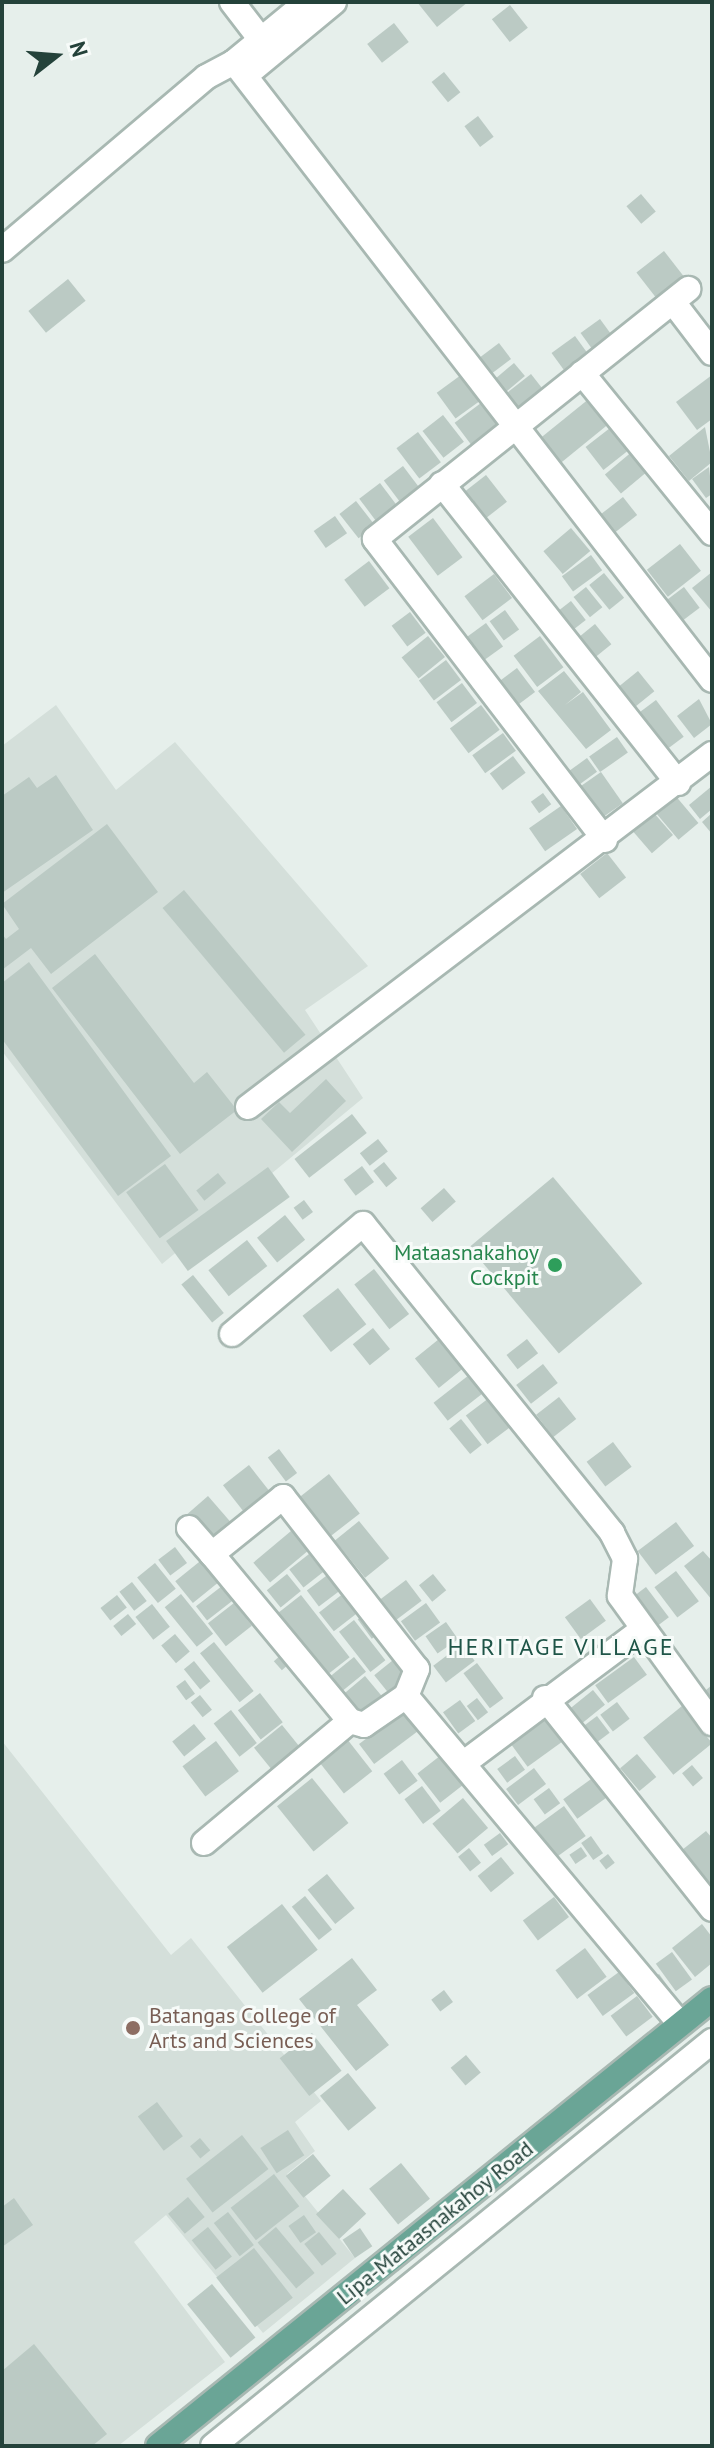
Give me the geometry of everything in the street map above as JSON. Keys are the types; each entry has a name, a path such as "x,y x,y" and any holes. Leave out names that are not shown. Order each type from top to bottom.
{"main road":[{"name":"Lipa-Mataasnakahoy Road","path":"158,2446 712,1999"}],"street":[{"path":"232,2 259,37"},
{"path":"240,68 259,37 307,2"},
{"path":"2,250 206,77 240,68 334,2"},
{"path":"240,68 513,429 712,680"},
{"path":"605,840 377,547 379,533 680,295 712,353"},
{"path":"582,373 712,533"},
{"path":"442,484 678,783"},
{"path":"248,1107 605,840 712,754"},
{"path":"232,1334 363,1224 402,1263 612,1533 625,1559 620,1596 712,1723"},
{"path":"189,1528 350,1721 364,1725 406,1696 417,1669 286,1499 212,1554"},
{"path":"464,1763 545,1698 642,1630"},
{"path":"406,1696 680,2024"},
{"path":"545,1698 712,1909"},
{"path":"204,1843 350,1721"},
{"path":"213,2446 712,2041"}],"shaded area":[{"path":"56,705 116,790 175,742 368,966 305,1010 363,1098 162,1264 2,1051 2,746"},
{"name":"Batangas College of Arts and Sciences","path":"2,1741 171,1955 191,1938 321,2101 295,2122 315,2151 287,2174 355,2258 263,2333 166,2215 134,2242 225,2362 118,2446 2,2446"}],"building":[{"path":"417,2 468,2 437,27"},
{"path":"510,5 528,28 510,42 492,19"},
{"path":"394,23 409,42 382,63 367,44"},
{"path":"444,72 460,92 448,102 432,82"},
{"path":"478,116 494,137 480,147 464,126"},
{"path":"641,194 656,212 641,224 626,206"},
{"path":"664,251 683,275 656,297 636,273"},
{"path":"68,279 86,301 46,333 28,311"},
{"path":"600,319 618,344 599,358 581,333"},
{"path":"575,336 590,357 567,374 552,353"},
{"path":"499,343 511,359 489,375 477,359"},
{"path":"514,363 525,376 507,391 496,378"},
{"path":"531,374 549,397 524,417 506,394"},
{"path":"461,375 480,401 456,419 437,393"},
{"path":"712,375 712,419 697,430 676,402"},
{"path":"590,398 610,423 557,466 537,441"},
{"path":"481,403 502,431 476,451 455,423"},
{"path":"443,415 464,442 443,458 423,431"},
{"path":"705,427 712,462 689,481 669,456"},
{"path":"610,428 628,451 603,470 586,447"},
{"path":"418,432 441,462 419,479 396,448"},
{"path":"634,450 650,469 621,494 605,474"},
{"path":"403,466 424,494 405,508 384,480"},
{"path":"709,467 712,494 706,498 692,479"},
{"path":"486,475 507,502 485,519 464,492"},
{"path":"380,483 399,508 378,523 359,499"},
{"path":"623,497 637,515 614,533 600,515"},
{"path":"356,501 375,525 359,538 339,514"},
{"path":"335,516 347,533 326,548 314,531"},
{"path":"433,518 462,557 438,576 408,537"},
{"path":"571,528 590,551 563,574 543,551"},
{"path":"680,544 701,571 668,597 647,570"},
{"path":"591,555 602,570 573,592 562,576"},
{"path":"369,561 389,588 365,607 344,580"},
{"path":"712,572 712,612 692,588"},
{"path":"604,573 624,598 609,610 589,585"},
{"path":"494,574 512,598 483,620 464,596"},
{"path":"586,587 602,607 590,617 574,597"},
{"path":"684,587 700,608 682,621 666,600"},
{"path":"571,601 586,620 564,637 550,618"},
{"path":"505,610 519,629 504,641 490,621"},
{"path":"410,612 426,633 407,647 392,626"},
{"path":"486,623 503,646 474,668 457,644"},
{"path":"595,624 611,644 588,663 572,643"},
{"path":"428,636 445,657 419,678 402,657"},
{"path":"540,636 563,667 537,687 514,656"},
{"path":"446,660 461,680 434,700 419,680"},
{"path":"517,668 535,692 509,712 491,688"},
{"path":"564,671 581,692 565,705 583,692 611,730 586,749 538,691"},
{"path":"638,671 654,691 629,712 612,692"},
{"path":"462,683 477,703 451,722 436,702"},
{"path":"699,699 712,724 694,738 677,716"},
{"path":"656,700 684,737 657,757 630,720"},
{"path":"481,705 500,730 469,753 450,728"},
{"path":"503,733 516,751 485,773 472,755"},
{"path":"617,737 628,753 600,772 589,757"},
{"path":"513,756 526,773 502,790 490,773"},
{"path":"587,758 597,772 569,792 559,779"},
{"path":"601,772 623,803 597,821 576,790"},
{"path":"56,775 93,830 2,893 2,796 29,777 37,788"},
{"path":"712,786 712,809 700,819 689,805"},
{"path":"543,793 551,804 539,813 531,802"},
{"path":"674,794 698,823 679,840 654,811"},
{"path":"561,806 577,829 545,851 529,828"},
{"path":"654,813 673,835 652,853 633,831"},
{"path":"712,813 712,834 702,822"},
{"path":"107,824 158,892 51,974 31,948 2,970 2,934 6,939 19,929 2,904"},
{"path":"607,853 626,877 599,898 580,874"},
{"path":"184,890 305,1035 284,1053 163,908"},
{"path":"95,954 194,1083 207,1072 237,1110 180,1154 52,988"},
{"path":"29,962 171,1156 118,1196 2,1039 2,983"},
{"path":"326,1079 346,1101 292,1152 261,1119 279,1102 290,1113"},
{"path":"352,1114 367,1133 309,1178 294,1159"},
{"path":"378,1139 388,1152 370,1166 360,1153"},
{"path":"384,1162 397,1178 386,1187 373,1171"},
{"path":"165,1164 199,1210 160,1238 126,1192"},
{"path":"362,1166 374,1182 356,1196 344,1180"},
{"path":"268,1167 290,1197 188,1271 166,1241"},
{"path":"218,1173 226,1183 204,1201 196,1191"},
{"name":"Mataasnakahoy Cockpit","path":"553,1177 642,1283 559,1354 470,1247"},
{"path":"444,1188 456,1202 432,1222 421,1208"},
{"path":"304,1200 313,1212 303,1220 294,1208"},
{"path":"285,1215 305,1240 277,1263 257,1238"},
{"path":"247,1240 267,1266 229,1296 208,1270"},
{"path":"374,1269 409,1314 389,1329 354,1284"},
{"path":"193,1275 224,1313 212,1323 181,1284"},
{"path":"338,1288 366,1324 331,1352 303,1316"},
{"path":"373,1328 390,1349 370,1365 353,1344"},
{"path":"439,1339 463,1369 439,1388 415,1359"},
{"path":"527,1339 538,1353 518,1369 507,1355"},
{"path":"543,1364 558,1383 531,1404 516,1385"},
{"path":"469,1375 483,1393 448,1421 434,1403"},
{"path":"559,1397 576,1419 553,1437 536,1415"},
{"path":"489,1398 511,1427 488,1444 466,1415"},
{"path":"461,1419 482,1445 470,1454 449,1428"},
{"path":"613,1442 632,1467 605,1487 587,1462"},
{"path":"279,1449 297,1473 286,1481 268,1457"},
{"path":"249,1465 270,1492 244,1512 223,1485"},
{"path":"329,1474 360,1513 330,1537 299,1497"},
{"path":"208,1496 233,1525 208,1546 183,1518"},
{"path":"359,1521 389,1558 365,1578 335,1541"},
{"path":"676,1522 694,1546 656,1575 638,1551"},
{"path":"297,1526 314,1546 270,1583 253,1563"},
{"path":"175,1547 187,1563 170,1576 158,1560"},
{"path":"703,1551 712,1561 712,1600 684,1566"},
{"path":"309,1554 323,1572 303,1588 289,1569"},
{"path":"204,1558 222,1580 193,1603 175,1581"},
{"path":"155,1563 176,1589 158,1603 137,1577"},
{"path":"334,1570 346,1586 319,1606 307,1590"},
{"path":"676,1571 699,1601 677,1618 654,1587"},
{"path":"287,1574 301,1591 281,1607 267,1590"},
{"path":"433,1574 446,1590 432,1602 419,1585"},
{"path":"406,1580 422,1601 396,1620 380,1599"},
{"path":"132,1582 147,1601 134,1611 119,1592"},
{"path":"222,1586 233,1600 207,1621 196,1606"},
{"path":"646,1587 669,1617 651,1631 628,1600"},
{"path":"349,1589 364,1608 334,1631 319,1612"},
{"path":"181,1594 213,1634 197,1647 165,1607"},
{"path":"117,1595 127,1608 110,1621 100,1608"},
{"path":"301,1595 350,1657 326,1676 277,1613"},
{"path":"590,1599 606,1621 581,1639 565,1617"},
{"path":"234,1603 252,1626 226,1646 208,1623"},
{"path":"426,1603 440,1622 415,1641 401,1621"},
{"path":"152,1604 170,1627 153,1640 135,1617"},
{"path":"369,1611 383,1630 372,1639 358,1619"},
{"path":"128,1614 136,1624 121,1636 113,1626"},
{"path":"354,1620 385,1660 370,1672 339,1632"},
{"path":"446,1622 458,1639 438,1654 426,1636"},
{"path":"175,1634 190,1652 176,1663 161,1646"},
{"path":"214,1642 254,1691 240,1702 200,1653"},
{"path":"462,1644 475,1661 446,1682 433,1666"},
{"path":"403,1652 417,1669 388,1692 374,1675"},
{"path":"282,1654 290,1663 282,1670 274,1661"},
{"path":"354,1657 366,1672 343,1691 331,1676"},
{"path":"634,1657 647,1675 608,1703 595,1685"},
{"path":"194,1661 210,1681 200,1689 184,1669"},
{"path":"477,1663 503,1698 490,1708 463,1673"},
{"path":"365,1676 382,1696 358,1716 341,1696"},
{"path":"185,1680 195,1694 186,1700 176,1686"},
{"path":"712,1685 712,1711 700,1695"},
{"path":"593,1690 605,1705 581,1724 569,1710"},
{"path":"260,1693 283,1722 261,1739 238,1710"},
{"path":"200,1695 212,1710 203,1717 191,1703"},
{"path":"477,1698 488,1712 478,1720 467,1706"},
{"path":"460,1700 475,1721 458,1733 443,1712"},
{"path":"617,1702 630,1719 613,1731 600,1715"},
{"path":"682,1706 712,1743 673,1775 643,1737"},
{"path":"407,1708 422,1728 374,1764 359,1744"},
{"path":"231,1710 257,1743 240,1757 214,1724"},
{"path":"551,1714 568,1737 528,1767 511,1743"},
{"path":"597,1716 610,1733 594,1745 581,1728"},
{"path":"194,1724 206,1739 184,1756 172,1742"},
{"path":"282,1725 306,1755 278,1777 254,1748"},
{"path":"347,1739 372,1771 344,1793 319,1761"},
{"path":"216,1741 239,1771 205,1797 182,1766"},
{"path":"445,1752 468,1781 440,1803 417,1774"},
{"path":"637,1754 656,1777 639,1791 620,1768"},
{"path":"515,1756 525,1770 507,1783 497,1769"},
{"path":"402,1760 418,1781 399,1795 384,1774"},
{"path":"692,1765 703,1778 693,1786 682,1773"},
{"path":"534,1768 546,1784 518,1805 506,1789"},
{"path":"598,1774 612,1793 577,1819 563,1799"},
{"path":"312,1778 349,1823 314,1851 277,1806"},
{"path":"422,1786 441,1811 423,1824 404,1799"},
{"path":"549,1788 560,1803 545,1815 534,1799"},
{"path":"463,1798 488,1828 457,1854 432,1824"},
{"path":"564,1806 586,1836 557,1857 535,1827"},
{"path":"706,1831 712,1838 712,1886 682,1850"},
{"path":"500,1833 508,1844 492,1856 484,1845"},
{"path":"591,1836 603,1853 593,1860 581,1843"},
{"path":"581,1847 587,1856 576,1864 569,1855"},
{"path":"469,1848 481,1863 470,1872 458,1857"},
{"path":"608,1854 615,1863 606,1869 599,1861"},
{"path":"501,1857 514,1873 491,1892 478,1876"},
{"path":"327,1874 355,1908 335,1924 308,1890"},
{"path":"305,1896 332,1929 319,1940 292,1907"},
{"path":"554,1897 569,1917 538,1940 523,1920"},
{"path":"282,1904 318,1950 263,1993 227,1947"},
{"path":"702,1924 712,1937 712,1963 695,1977 672,1948"},
{"path":"585,1948 607,1977 577,1999 555,1970"},
{"path":"672,1952 692,1980 676,1991 656,1964"},
{"path":"352,1958 377,1990 357,2005 389,2045 356,2071 299,1999"},
{"path":"619,1972 634,1993 603,2016 587,1995"},
{"path":"659,1974 673,1993 663,2000 649,1981"},
{"path":"444,1990 453,2002 440,2012 431,2000"},
{"path":"637,1996 653,2017 626,2037 611,2016"},
{"path":"312,2033 342,2071 309,2096 280,2058"},
{"path":"466,2055 481,2073 465,2085 451,2068"},
{"path":"348,2073 376,2108 348,2131 320,2096"},
{"path":"157,2102 183,2136 164,2151 138,2116"},
{"path":"288,2130 304,2155 277,2173 260,2148"},
{"path":"242,2135 268,2169 213,2213 186,2179"},
{"path":"200,2138 210,2150 200,2159 190,2146"},
{"path":"313,2154 331,2176 303,2198 286,2176"},
{"path":"401,2163 430,2199 398,2225 369,2189"},
{"path":"274,2174 299,2206 256,2240 231,2208"},
{"path":"343,2189 366,2214 339,2239 316,2214"},
{"path":"188,2197 205,2217 185,2234 168,2214"},
{"path":"14,2198 33,2225 2,2247 2,2207"},
{"path":"228,2212 254,2245 240,2256 214,2223"},
{"path":"304,2215 316,2232 300,2243 288,2226"},
{"path":"208,2227 232,2257 216,2270 192,2240"},
{"path":"276,2227 315,2273 296,2288 258,2242"},
{"path":"360,2228 372,2246 355,2258 343,2240"},
{"path":"319,2232 337,2254 322,2266 304,2244"},
{"path":"254,2248 293,2298 255,2327 216,2278"},
{"path":"212,2284 255,2338 231,2358 187,2304"},
{"path":"34,2344 107,2434 92,2446 2,2446 2,2371"}],"place":[{"name":"Mataasnakahoy Cockpit","path":"555,1265"},
{"name":"Batangas College of Arts and Sciences","path":"133,2028"}],"district":[{"name":"HERITAGE VILLAGE","path":"561,1647"}]}
